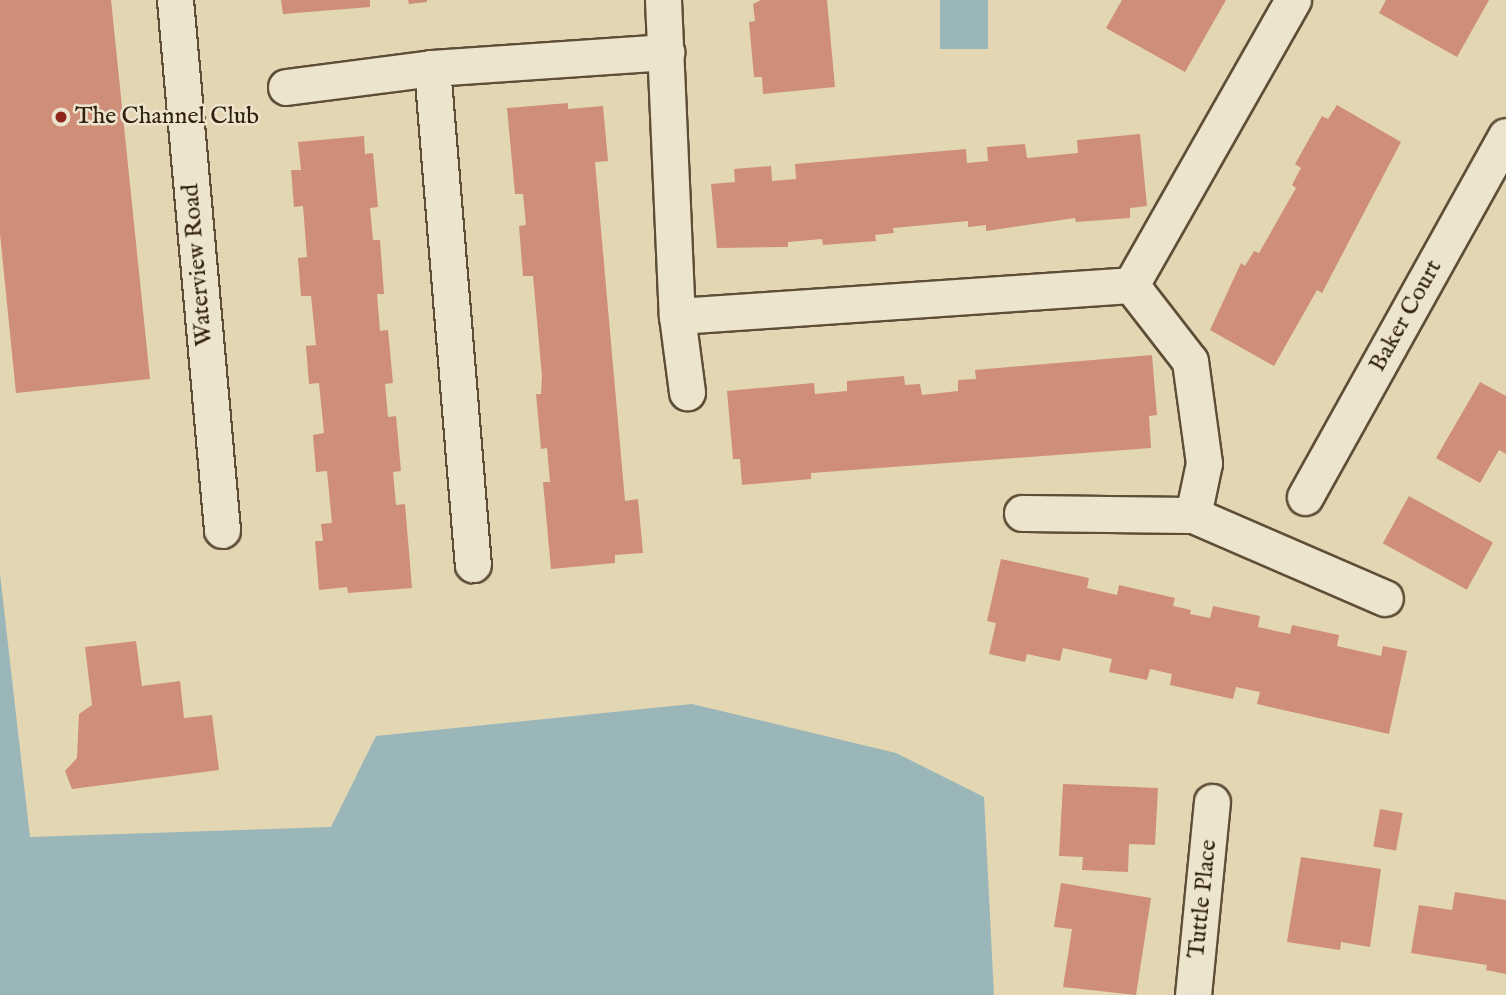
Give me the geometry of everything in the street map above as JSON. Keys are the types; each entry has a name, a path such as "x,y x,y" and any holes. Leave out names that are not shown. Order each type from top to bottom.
{"street":[{"name":"Waterview Road","path":"175,0 222,530"},
{"path":"663,0 677,316 687,392"},
{"path":"1131,285 1293,0"},
{"path":"286,87 432,68 666,52"},
{"path":"432,68 473,564"},
{"name":"Baker Court","path":"1305,496 1506,136"},
{"path":"677,316 1131,285"},
{"path":"1131,285 1190,361 1204,463 1193,515"},
{"path":"1022,513 1193,515 1385,598"},
{"name":"Tuttle Place","path":"1193,995 1213,802"}],"water":[{"path":"940,0 988,0 988,49 940,49"},
{"path":"0,574 30,837 331,827 376,736 692,704 896,753 984,797 994,995 0,995"}],"building":[{"name":"The Channel Club","path":"0,0 111,0 150,379 16,393 0,234"},
{"path":"281,0 370,0 370,7 283,14"},
{"path":"408,0 427,0 427,2 409,4"},
{"path":"761,0 827,0 835,87 763,94 762,77 754,77 749,22 755,21 753,4"},
{"path":"1122,0 1226,0 1185,72 1106,28"},
{"path":"1386,0 1489,0 1457,57 1379,13"},
{"path":"568,103 568,109 603,106 608,161 595,162 625,501 638,499 643,553 615,555 615,563 551,569 543,482 550,482 547,448 541,449 536,394 541,394 542,376 533,276 523,276 519,226 526,225 523,194 515,194 507,108"},
{"path":"1337,105 1401,142 1322,293 1317,290 1274,366 1210,330 1241,263 1245,266 1254,251 1259,253 1296,188 1292,185 1301,168 1295,164 1322,116 1328,119"},
{"path":"1140,134 1147,206 1130,208 1130,218 1076,222 1075,218 986,231 986,225 968,227 968,221 893,228 894,233 875,235 876,241 823,245 822,239 788,242 788,247 717,248 711,184 735,182 734,169 771,166 772,181 796,179 795,164 966,149 967,163 988,161 987,147 1025,144 1027,158 1078,153 1077,140"},
{"path":"364,136 365,154 373,153 378,207 370,208 373,240 380,240 384,294 377,294 380,331 388,330 393,383 385,384 388,417 396,416 401,471 393,472 396,505 405,504 412,588 348,593 347,587 319,590 315,541 323,541 321,524 332,523 327,471 316,472 313,435 324,433 319,383 309,384 306,346 316,345 311,296 301,296 298,258 307,257 303,206 294,207 291,170 301,170 298,142"},
{"path":"1152,355 1157,415 1149,416 1151,448 811,473 811,479 742,485 740,459 733,459 727,391 814,383 815,394 847,391 847,381 904,376 905,385 920,384 922,395 958,391 958,380 976,379 975,370"},
{"path":"1480,382 1506,396 1506,454 1499,450 1480,483 1436,458"},
{"path":"1409,496 1493,543 1467,590 1383,543"},
{"path":"1001,559 1089,578 1087,588 1117,595 1119,585 1175,598 1173,606 1191,610 1190,614 1210,618 1213,606 1260,616 1258,627 1290,634 1292,625 1339,635 1337,646 1381,656 1383,646 1407,651 1389,734 1257,704 1260,692 1236,687 1233,699 1170,685 1172,674 1150,669 1147,680 1109,672 1112,659 1063,648 1060,661 1027,654 1025,662 989,654 996,623 987,621"},
{"path":"136,641 142,686 180,681 184,718 212,715 219,770 72,789 65,771 77,758 79,714 92,705 85,647"},
{"path":"1063,784 1158,788 1155,845 1129,844 1128,872 1082,870 1083,857 1059,856"},
{"path":"1380,809 1403,813 1396,850 1373,846"},
{"path":"1301,857 1381,869 1370,947 1341,942 1340,950 1287,942"},
{"path":"1061,883 1151,898 1136,995 1063,987 1072,929 1054,927"},
{"path":"1455,892 1506,900 1506,974 1486,970 1487,965 1411,953 1419,905 1452,910"}],"place":[{"name":"The Channel Club","path":"61,117"}]}
